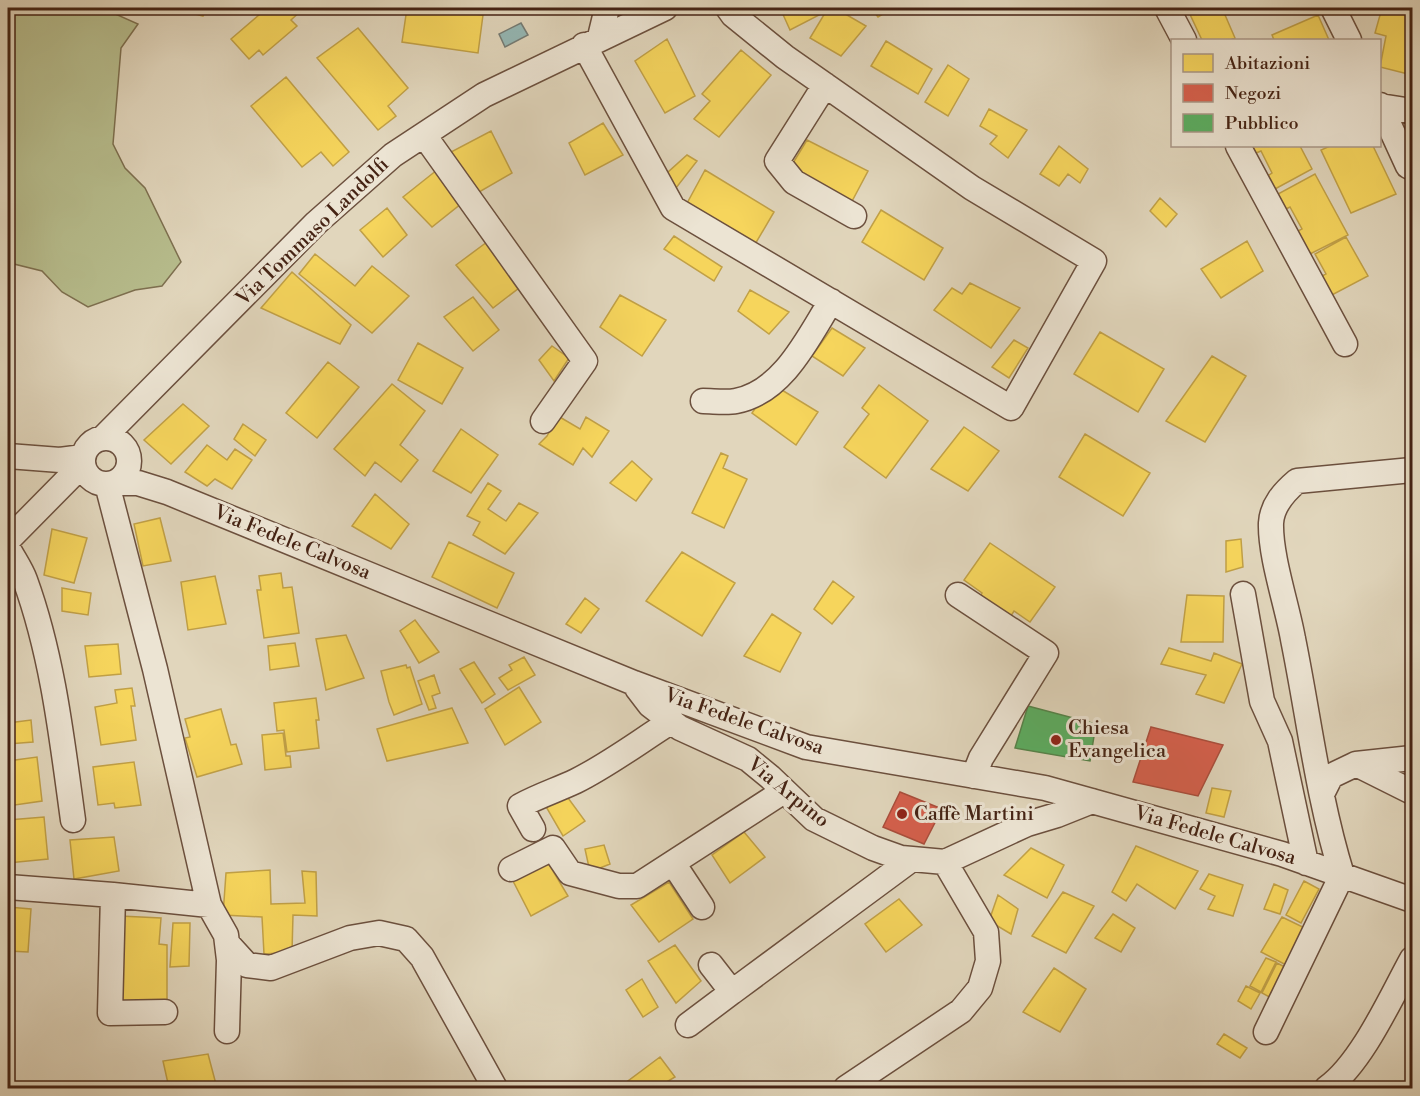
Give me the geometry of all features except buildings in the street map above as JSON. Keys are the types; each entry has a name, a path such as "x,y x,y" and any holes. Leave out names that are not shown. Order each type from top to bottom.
{"street":[{"path":"607,8 592,41 673,208 1011,408 1094,261 972,188 785,57 733,15 728,8"},
{"path":"1167,8 1183,39"},
{"path":"1333,8 1348,39"},
{"name":"Via Tommaso Landolfi","path":"96,474 123,477 128,470 118,445 126,426 141,402 316,223 393,155 483,95 653,9"},
{"path":"825,85 777,161 794,182 854,216"},
{"path":"1381,106 1413,111"},
{"path":"1381,108 1408,166 1413,168"},
{"path":"424,135 585,361 543,421"},
{"path":"1239,147 1345,344"},
{"path":"703,401 735,402 758,393 784,372 804,346 831,301"},
{"path":"118,445 90,444 96,474 155,669 209,905 223,927 227,943 229,960 227,1031"},
{"name":"Via Fedele Calvosa","path":"118,445 153,482 167,492"},
{"path":"8,456 60,460 96,474"},
{"path":"1266,1032 1342,875 1329,834 1272,539 1271,520 1284,492 1297,482 1413,470"},
{"path":"8,540 43,504 96,474"},
{"name":"Via Fedele Calvosa","path":"96,474 167,492 634,683 806,747 1045,788 1282,854 1413,900"},
{"path":"8,548 24,579 47,654 74,820"},
{"path":"1243,594 1262,701 1280,741 1306,863"},
{"path":"958,595 1046,653 981,758 974,776"},
{"name":"Via Arpino","path":"634,683 650,705 680,728 748,759 814,819 840,833 901,858 945,862 1027,824 1092,801"},
{"path":"533,829 520,806 576,781 672,721"},
{"path":"1322,794 1331,776 1356,764 1413,758"},
{"path":"1356,764 1413,792"},
{"path":"511,869 553,848 570,873 619,886 637,886 784,791"},
{"path":"688,1025 912,860"},
{"path":"846,1089 961,1011 980,988 988,961 986,932 945,862"},
{"path":"673,863 702,907"},
{"path":"8,887 209,905"},
{"path":"113,895 110,1013 165,1012"},
{"path":"227,943 248,965 271,968 350,938 379,933 406,939 422,957 495,1089"},
{"path":"1327,1089 1362,1047 1413,959"},
{"path":"711,965 732,992"},
{"path":"1348,1089 1362,1047"}],"green space":[{"path":"8,8 102,8 138,24 121,48 113,144 125,168 145,188 181,262 162,286 135,290 88,307 62,292 42,271 14,264 8,258"}],"water":[{"path":"521,23 528,35 505,47 499,34"}],"place":[{"name":"Chiesa Evangelica","path":"1056,740"},
{"name":"Caffè Martini","path":"902,814"}]}
